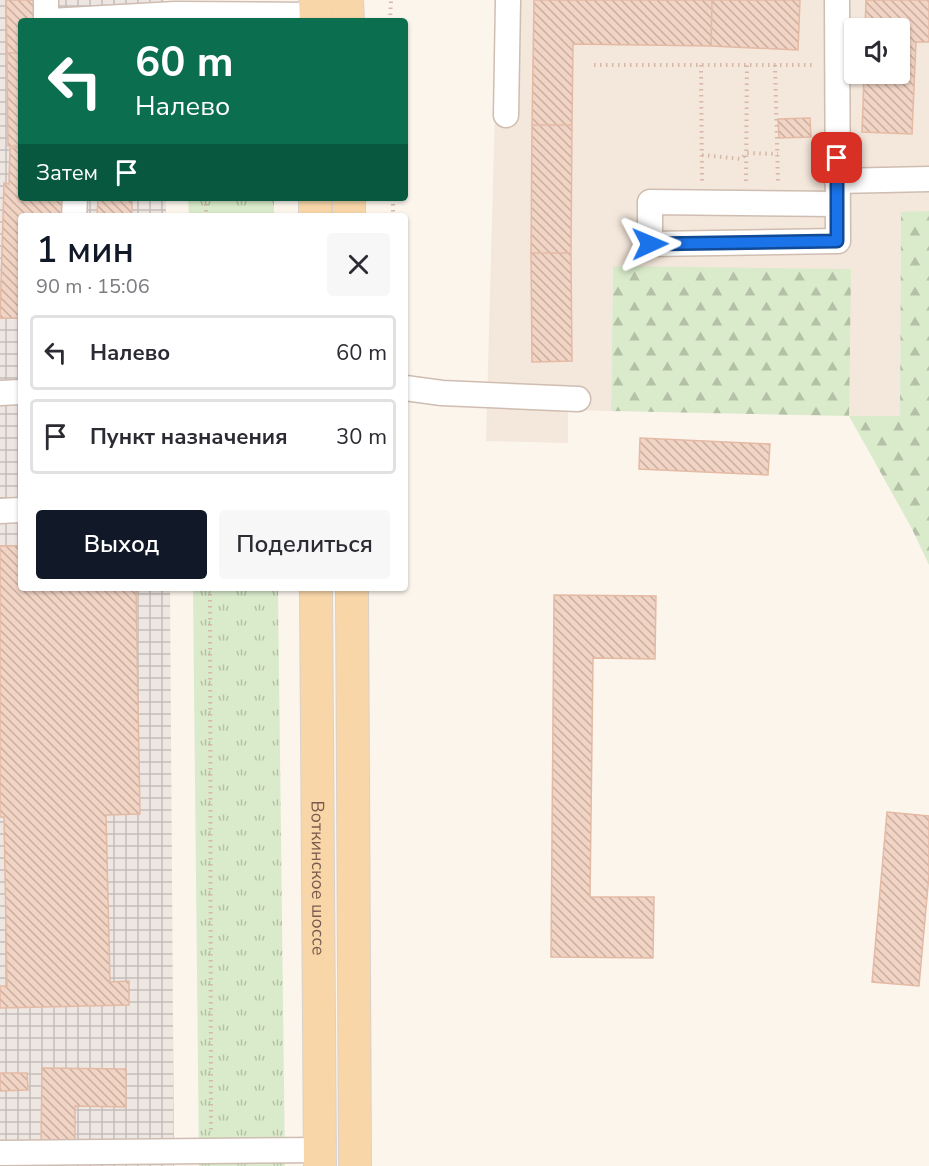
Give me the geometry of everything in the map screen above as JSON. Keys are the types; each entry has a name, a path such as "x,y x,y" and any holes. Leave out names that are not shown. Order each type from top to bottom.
{"main road":[{"path":"347,0 348,18"},
{"name":"Воткинское шоссе","path":"316,591 320,1158"},
{"name":"Воткинское шоссе","path":"352,591 355,1166"}],"street":[{"path":"46,0 48,18"},
{"path":"506,115 508,0"},
{"path":"837,0 837,65 837,193 837,241 650,244 650,202 779,204 837,193 929,179"},
{"path":"69,18 138,8 175,14 315,12"},
{"path":"408,388 442,393 578,399"},
{"path":"0,393 18,392"},
{"path":"0,511 18,510"},
{"path":"0,1153 154,1159 211,1151 320,1158"}],"path":[{"path":"390,18 392,0"},
{"path":"594,65 837,65"},
{"path":"701,65 702,203"},
{"path":"746,203 747,65"},
{"path":"775,65 779,204"},
{"path":"702,155 741,159 747,153 778,154"},
{"path":"210,591 211,1151"}],"shaded area":[{"path":"0,0 164,0 164,18 18,18 18,201 166,201 166,213 18,213 18,591 170,591 174,1166 0,1166"},
{"path":"498,0 929,0 929,211 901,213 900,416 849,416 613,266 611,411 568,410 568,443 486,441"}],"green space":[{"path":"188,201 274,201 274,213 189,213"},
{"path":"929,211 929,565 911,527 849,416 900,416 901,212"},
{"path":"613,266 851,269 849,416 611,411"},
{"path":"193,591 278,591 285,1166 199,1166"}],"building":[{"path":"6,0 35,0 35,18 18,18 18,53 7,53"},
{"path":"534,0 712,0 711,46 573,44 572,125 532,125"},
{"path":"712,0 800,0 798,50 711,46"},
{"path":"866,0 929,0 929,42 916,42 912,134 862,132 864,84 910,84 910,18 865,18"},
{"path":"7,53 18,53 18,146 8,146"},
{"path":"810,118 811,137 779,138 778,119"},
{"path":"532,125 572,125 571,253 531,253"},
{"path":"10,148 18,148 18,201 63,201 63,213 18,213 18,318 0,318 4,183 9,184"},
{"path":"98,201 132,201 132,213 97,213"},
{"path":"531,253 571,253 572,361 532,362"},
{"path":"640,438 770,444 768,475 639,469"},
{"path":"0,546 18,546 18,591 136,591 140,814 106,815 110,982 129,981 129,1005 0,1008 0,986 7,986 4,817 0,817"},
{"path":"554,595 656,596 655,659 593,658 590,897 654,897 653,958 551,957"},
{"path":"887,812 929,816 929,875 919,986 872,982"},
{"path":"42,1068 126,1069 126,1107 75,1106 75,1144 41,1143"},
{"path":"0,1073 27,1073 28,1090 0,1091"}],"route":[{"path":"650,244 837,241 837,158"}]}
